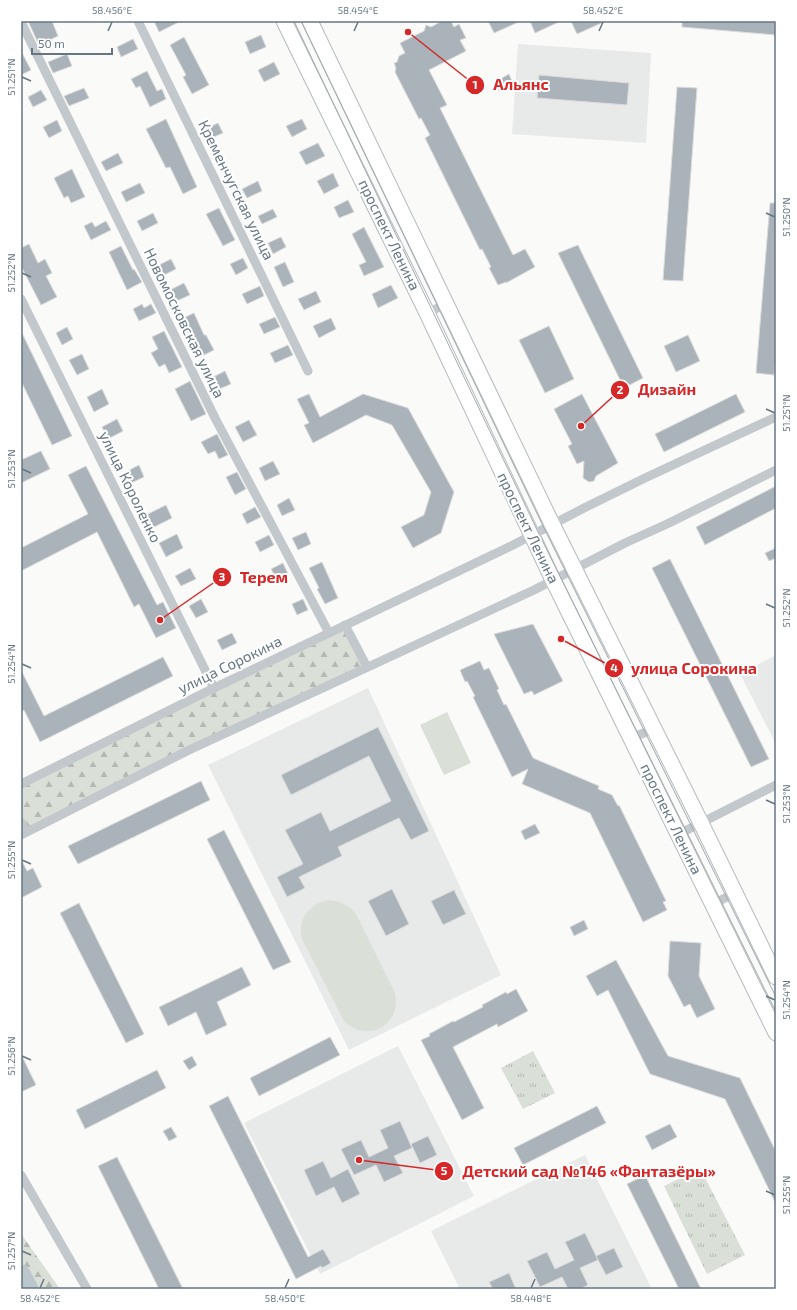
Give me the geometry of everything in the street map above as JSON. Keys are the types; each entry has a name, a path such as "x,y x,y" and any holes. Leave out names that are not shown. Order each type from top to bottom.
{"main road":[{"name":"проспект Ленина","path":"284,21 427,313 553,580 776,1033"},
{"name":"проспект Ленина","path":"310,21 552,524 776,977"}],"street":[{"name":"Кременчугская улица","path":"138,21 308,371"},
{"name":"Новомосковская улица","path":"21,22 215,418 329,633"},
{"name":"улица Короленко","path":"21,299 214,688"},
{"path":"427,313 446,304"},
{"name":"улица Сорокина","path":"21,784 214,688 532,535 645,478 776,417"},
{"path":"21,822 24,834 187,751 553,580 625,543 776,470"},
{"path":"345,625 367,667"},
{"path":"631,738 654,729"},
{"path":"679,834 776,785"},
{"path":"712,904 735,893"},
{"path":"21,1175 88,1289"}],"shaded area":[{"path":"518,44 651,53 646,143 512,134"},
{"path":"776,655 776,744 740,674"},
{"path":"368,688 501,975 349,1050 208,765"},
{"path":"398,1046 474,1196 320,1274 244,1123"},
{"path":"585,1155 652,1289 460,1289 431,1231"}],"green space":[{"path":"345,625 367,667 21,835 21,784"},
{"path":"447,712 471,763 444,775 420,725"},
{"path":"328,900 344,904 356,914 395,993 396,1004 393,1014 388,1022 381,1028 372,1031 363,1031 353,1028 344,1021 302,939 301,925 306,914 315,905"},
{"path":"533,1051 555,1093 523,1109 501,1068"},
{"path":"700,1168 745,1255 707,1274 664,1186"},
{"path":"21,1232 24,1238 60,1289 21,1289"}],"building":[{"path":"28,21 52,21 58,36 39,45"},
{"path":"154,21 181,21 159,32"},
{"path":"442,21 451,21 454,27 459,24 466,38 460,40 466,51 429,70 447,105 440,108 513,255 525,249 535,267 506,283 498,285 489,268 491,267 482,249 480,250 425,138 430,135 421,118 419,119 395,72 396,68 394,63 397,62 399,56 405,53 400,43 424,31 426,25 431,27"},
{"path":"488,21 521,21 494,33"},
{"path":"530,21 561,21 535,33"},
{"path":"571,21 606,21 577,34"},
{"path":"682,21 776,21 776,35 682,27"},
{"path":"261,35 266,47 250,54 245,42"},
{"path":"184,37 209,85 192,94 183,77 186,75 170,45"},
{"path":"133,39 138,49 121,57 117,47"},
{"path":"21,51 31,70 21,75"},
{"path":"67,54 72,66 53,73 48,62"},
{"path":"274,62 280,74 264,82 258,70"},
{"path":"147,71 157,91 162,89 166,99 150,107 140,86 136,88 131,79"},
{"path":"509,74 513,84 499,91 495,82"},
{"path":"539,75 629,83 627,105 537,98"},
{"path":"677,87 697,88 683,281 663,280"},
{"path":"84,88 89,98 69,106 64,96"},
{"path":"41,90 47,100 33,107 28,97"},
{"path":"166,119 197,187 183,194 170,167 166,168 146,129"},
{"path":"302,119 307,129 292,137 286,126"},
{"path":"57,120 62,131 49,138 43,127"},
{"path":"218,123 223,133 207,140 202,131"},
{"path":"318,143 325,156 306,165 299,152"},
{"path":"118,153 123,163 106,171 101,162"},
{"path":"72,169 85,197 71,203 68,196 64,198 54,178"},
{"path":"333,173 339,186 324,194 317,181"},
{"path":"258,181 262,191 247,198 242,189"},
{"path":"140,183 145,193 126,202 121,192"},
{"path":"348,200 354,212 339,218 334,207"},
{"path":"770,203 776,203 776,355 774,375 756,373"},
{"path":"219,208 235,240 223,246 206,214"},
{"path":"273,209 277,217 262,224 258,216"},
{"path":"153,213 158,223 142,231 137,221"},
{"path":"106,221 111,230 91,240 84,226 92,222 95,227"},
{"path":"364,227 384,267 364,276 359,265 366,262 352,234"},
{"path":"281,237 286,247 273,254 268,243"},
{"path":"29,244 38,263 45,259 52,273 46,276 57,297 41,305 21,266 21,248"},
{"path":"578,245 643,378 624,388 558,253"},
{"path":"121,246 133,270 134,269 142,282 127,290 109,252"},
{"path":"243,258 248,268 236,275 230,264"},
{"path":"171,259 176,269 160,277 155,267"},
{"path":"285,262 294,282 283,287 274,267"},
{"path":"184,283 190,295 172,303 166,292"},
{"path":"391,285 398,298 378,308 372,294"},
{"path":"260,286 264,296 247,304 242,294"},
{"path":"316,291 321,302 304,310 298,299"},
{"path":"142,304 144,308 151,304 156,313 139,321 133,309"},
{"path":"194,313 204,335 206,335 214,350 200,357 181,319"},
{"path":"275,317 280,327 264,334 259,324"},
{"path":"331,318 336,329 319,338 313,326"},
{"path":"549,326 574,379 545,393 519,340"},
{"path":"67,327 73,339 62,345 56,333"},
{"path":"21,331 72,436 52,445 21,381"},
{"path":"164,331 182,367 169,373 165,364 159,367 151,353 158,349 152,337"},
{"path":"688,335 700,361 676,372 664,346"},
{"path":"288,345 293,355 275,363 270,353"},
{"path":"82,354 89,369 77,375 69,360"},
{"path":"225,371 231,384 217,390 211,378"},
{"path":"190,381 206,414 191,421 175,389"},
{"path":"102,389 109,404 94,412 87,397"},
{"path":"309,394 320,417 363,394 408,408 454,492 441,533 413,548 401,527 424,515 431,492 392,425 366,415 313,443 304,425 309,423 297,399"},
{"path":"582,394 618,463 596,476 594,481 589,482 583,478 584,461 577,464 568,446 572,444 554,409"},
{"path":"736,394 745,412 664,452 655,434"},
{"path":"117,419 123,431 108,439 102,427"},
{"path":"249,420 257,435 243,442 235,427"},
{"path":"217,434 228,455 219,459 215,451 208,454 201,442"},
{"path":"41,451 50,469 21,483 21,460"},
{"path":"273,461 280,474 265,481 259,468"},
{"path":"139,465 144,477 129,484 124,473"},
{"path":"86,466 157,605 163,602 176,628 156,638 139,604 134,607 97,532 21,571 21,548 88,514 68,475"},
{"path":"237,472 246,489 235,495 226,477"},
{"path":"776,486 776,508 705,545 696,527"},
{"path":"289,498 295,510 282,516 277,505"},
{"path":"166,505 172,518 152,528 146,515"},
{"path":"255,507 261,517 247,524 242,514"},
{"path":"306,532 311,544 298,550 292,538"},
{"path":"177,534 183,548 166,557 159,543"},
{"path":"269,535 274,545 260,552 255,542"},
{"path":"776,548 776,558 769,561 765,553"},
{"path":"670,559 769,759 751,767 652,568"},
{"path":"322,562 338,598 325,604 317,589 319,588 309,568"},
{"path":"283,563 289,576 278,582 271,569"},
{"path":"190,568 196,579 181,586 175,576"},
{"path":"201,599 208,612 196,618 189,606"},
{"path":"303,599 308,610 297,615 292,604"},
{"path":"533,624 563,681 534,695 532,691 524,694 494,634"},
{"path":"232,633 237,643 222,650 217,640"},
{"path":"163,657 173,676 40,742 24,710 21,712 21,670 44,716"},
{"path":"480,661 484,670 489,668 499,689 497,690 504,705 506,704 533,758 599,786 598,789 612,795 618,806 619,805 666,901 663,902 667,910 643,922 590,813 522,784 528,769 512,777 473,697 475,696 467,681 465,682 460,670"},
{"path":"378,727 429,831 411,840 399,818 338,847 342,856 299,877 305,888 287,897 277,877 303,864 285,830 321,812 330,831 391,801 369,756 291,795 281,775"},
{"path":"201,781 210,800 78,864 68,846"},
{"path":"535,824 540,833 525,840 521,831"},
{"path":"224,830 291,962 273,970 207,839"},
{"path":"21,859 27,871 33,868 42,887 21,898"},
{"path":"392,889 409,924 386,936 368,901"},
{"path":"454,890 466,914 443,925 431,901"},
{"path":"79,903 144,1034 126,1043 60,913"},
{"path":"584,920 588,929 574,936 570,927"},
{"path":"670,941 701,943 699,976 715,1009 697,1018 690,1004 684,1007 668,976"},
{"path":"616,960 668,1056 740,1078 776,1152 776,1204 725,1099 650,1074 608,990 597,996 586,976"},
{"path":"242,967 251,985 217,1002 227,1025 206,1035 196,1012 168,1026 159,1007"},
{"path":"516,989 528,1011 498,1027 497,1024 453,1047 484,1108 462,1120 421,1040 453,1021 454,1022 483,1007 482,1005 506,992 507,994"},
{"path":"330,1037 340,1055 259,1096 250,1078"},
{"path":"21,1054 36,1085 21,1092"},
{"path":"192,1056 197,1065 189,1070 183,1061"},
{"path":"157,1070 166,1088 85,1129 76,1110"},
{"path":"228,1096 308,1257 323,1249 331,1263 322,1268 321,1266 296,1279 209,1106"},
{"path":"597,1106 606,1123 523,1165 514,1148"},
{"path":"400,1121 412,1148 394,1156 403,1173 384,1182 376,1165 354,1175 341,1149 361,1140 369,1157 388,1148 380,1130"},
{"path":"670,1124 677,1137 652,1150 645,1136"},
{"path":"171,1127 177,1137 169,1141 163,1131"},
{"path":"428,1136 437,1155 420,1163 411,1144"},
{"path":"117,1157 183,1289 159,1289 98,1166"},
{"path":"323,1161 331,1178 348,1169 360,1194 342,1203 334,1187 316,1196 304,1170"},
{"path":"645,1175 701,1289 679,1289 627,1184"},
{"path":"585,1233 598,1260 580,1268 588,1285 580,1289 568,1289 562,1277 540,1287 527,1261 547,1252 555,1269 574,1260 565,1242"},
{"path":"614,1248 623,1267 606,1275 596,1256"},
{"path":"509,1273 516,1289 493,1289 489,1282"}],"waterway":[{"path":"21,1274 29,1289"}],"tram line":[{"path":"294,21 538,532 776,1012"},
{"path":"301,21 544,528 776,997"}],"place":[{"name":"Альянс","path":"408,32"},
{"name":"Дизайн","path":"581,426"},
{"name":"Терем","path":"160,620"},
{"name":"улица Сорокина","path":"561,639"},
{"name":"Детский сад №146 «Фантазёры»","path":"359,1160"}]}
